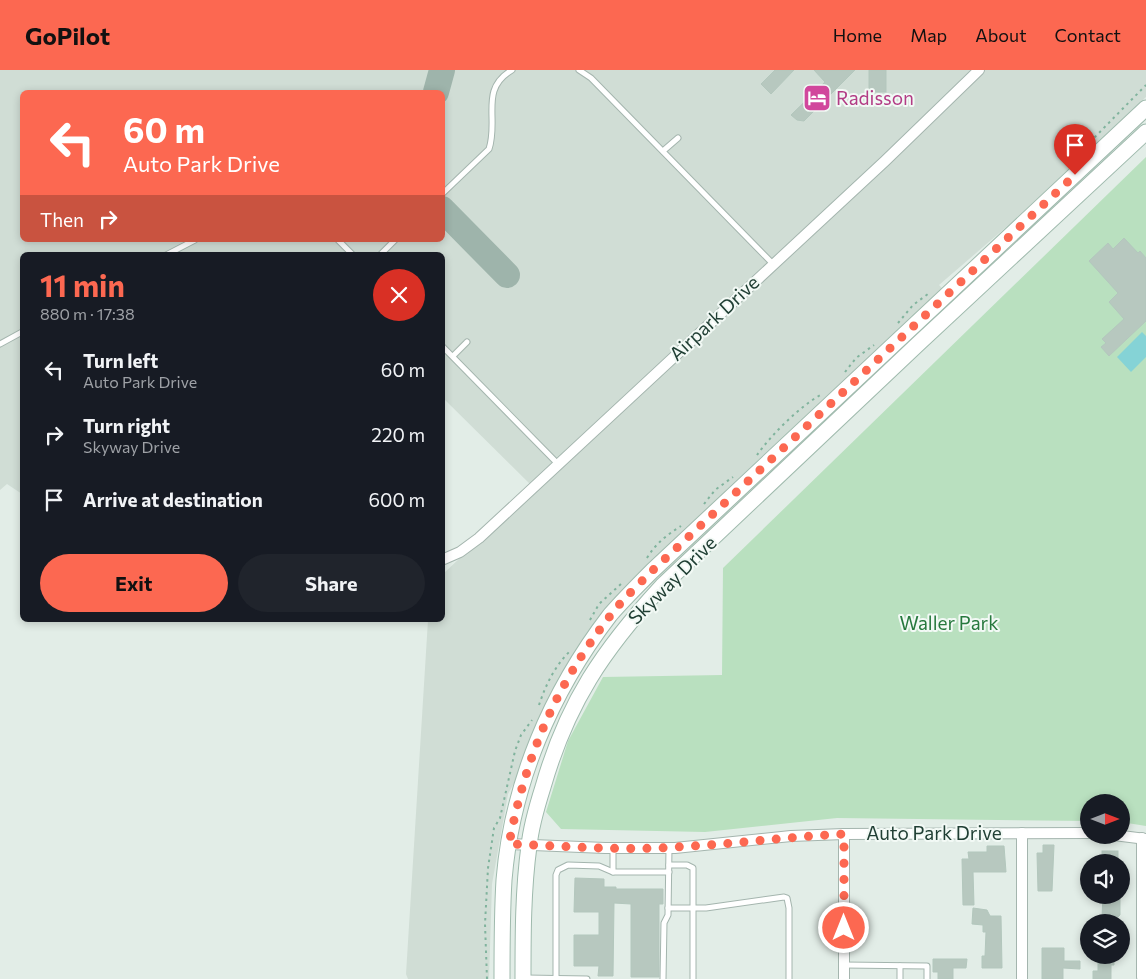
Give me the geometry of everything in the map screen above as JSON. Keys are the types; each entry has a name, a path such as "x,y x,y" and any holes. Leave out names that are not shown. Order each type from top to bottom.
{"main road":[{"name":"Skyway Drive","path":"502,979 504,879 516,808 541,731 570,673 612,614 652,571 1146,108"},
{"name":"Skyway Drive","path":"523,978 523,915 529,845 538,801 564,723 599,661 631,619 662,586 1146,132"}],"street":[{"name":"Airpark Drive","path":"445,559 460,552 479,538 885,161 979,70"},
{"path":"1022,833 1022,979"},
{"name":"Auto Park Drive","path":"509,844 669,848 737,843 792,836 844,834 1080,833"},
{"path":"844,834 844,979"},
{"path":"1130,837 1144,839 1142,977"}],"lane":[{"path":"445,191 489,149 492,140 495,84 504,74 512,70"},
{"path":"581,70 773,264"},
{"path":"663,151 678,138"},
{"path":"172,252 191,242"},
{"path":"340,242 350,252"},
{"path":"383,252 393,242"},
{"path":"0,344 20,333"},
{"path":"452,356 467,342"},
{"path":"445,349 559,464"},
{"path":"613,848 613,872"},
{"path":"663,979 664,923 668,915 669,848"},
{"path":"556,978 556,875 558,870 568,865 599,866 613,872 669,872"},
{"path":"669,865 688,865 693,868 693,979"},
{"path":"668,908 706,908 787,898 789,908 789,979"},
{"path":"844,965 927,966 927,979"},
{"path":"900,966 900,979"},
{"path":"523,978 587,979"}],"shaded area":[{"path":"0,70 1146,70 1146,97 1012,222 939,285 958,305 610,622 542,732 508,794 492,884 489,979 408,979 406,974 428,622 445,622 445,572 534,488 445,400 445,252 20,252 20,493 7,484 0,490"}],"green space":[{"name":"Waller Park","path":"1146,157 1146,826 1130,823 1130,794 1080,794 1080,821 837,818 705,832 561,829 546,812 568,741 603,677 722,675 723,568"}],"water":[{"path":"1142,332 1146,336 1146,357 1131,372 1117,357"}],"building":[{"name":"Radisson","path":"775,70 794,70 771,94 761,84"},
{"name":"Radisson","path":"814,70 855,70 804,121 797,120 791,115 825,82"},
{"path":"869,70 886,70 886,92 869,92"},
{"path":"1124,238 1138,253 1140,251 1146,258 1146,321 1109,356 1101,347 1106,343 1102,339 1124,319 1109,302 1118,293 1089,261 1108,243 1113,249"},
{"path":"1043,845 1054,845 1052,891 1038,891 1037,853 1043,853"},
{"path":"987,846 1004,846 1006,872 973,872 974,905 963,905 962,859 969,859 968,852 987,852"},
{"path":"1102,851 1118,851 1118,854 1102,854"},
{"path":"575,878 604,879 604,887 616,887 616,889 663,889 663,904 659,904 659,977 631,977 631,904 614,903 613,976 598,976 599,966 574,966 574,935 599,935 599,912 574,912"},
{"path":"1103,904 1120,904 1120,914 1102,914"},
{"path":"973,908 987,910 990,916 1001,916 1002,968 982,968 982,956 985,956 986,932 983,932 983,925 972,924"},
{"path":"1042,948 1064,948 1064,961 1080,961 1080,969 1063,968 1063,979 1042,979"},
{"path":"933,959 967,959 966,968 953,968 953,979 938,979 938,972 933,972"},
{"path":"1098,964 1114,964 1111,965 1111,979 1093,979 1093,971 1098,971"}],"taxiway":[{"path":"437,90 442,70"},
{"path":"445,212 507,275"}],"place":[{"name":"Radisson","path":"817,98"}],"route":[{"path":"844,928 844,834 792,836 675,848 605,848 509,844 516,808 530,762 541,731 570,673 612,614 652,571 1075,175"}]}
